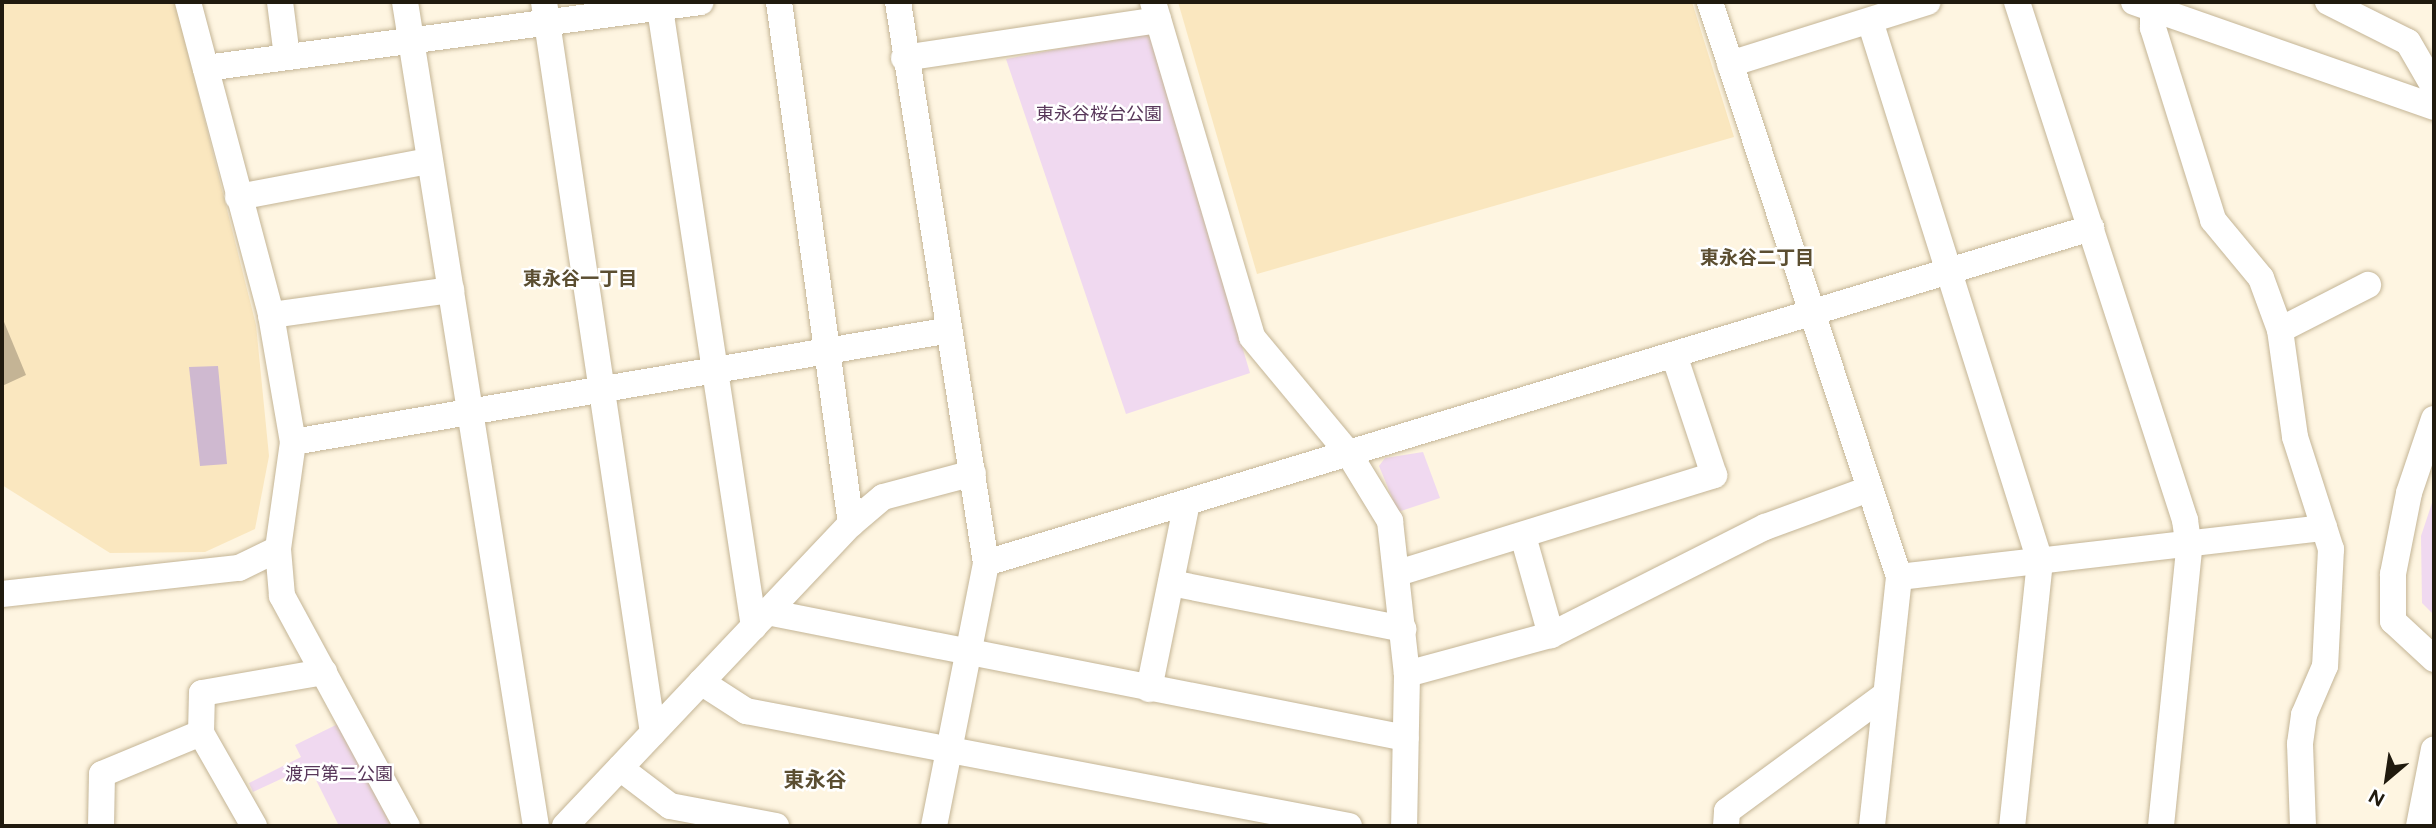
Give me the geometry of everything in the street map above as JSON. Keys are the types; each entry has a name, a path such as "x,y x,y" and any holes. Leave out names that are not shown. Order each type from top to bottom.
{"street":[{"path":"188,2 271,315 293,442 278,549 282,596 407,826"},
{"path":"280,2 287,57"},
{"path":"405,2 428,161 472,411 536,826"},
{"path":"206,68 410,41 546,12 701,2"},
{"path":"779,2 851,524"},
{"path":"898,2 904,58 986,563 934,826"},
{"path":"1710,2 1899,577 1872,826"},
{"path":"1730,64 1928,2"},
{"path":"2017,2 2091,228 2188,542 2161,826"},
{"path":"2328,2 2408,41 2434,87"},
{"path":"660,4 715,370 761,620"},
{"path":"2143,5 2434,107"},
{"path":"2143,5 2153,28 2213,220 2261,278 2280,330 2295,437 2331,548 2325,666 2304,715 2303,826"},
{"path":"904,58 1156,11 1252,337 1349,454 1390,521 1398,573 1407,674 1404,826"},
{"path":"546,12 653,733"},
{"path":"1870,21 2040,561 2012,826"},
{"path":"238,197 428,161"},
{"path":"986,563 2091,228"},
{"path":"2280,330 2368,285"},
{"path":"271,315 451,290"},
{"path":"293,442 950,330"},
{"path":"1398,573 1714,475 1674,355"},
{"path":"2434,419 2406,507 2393,575 2393,621 2434,659"},
{"path":"565,826 851,524 883,497 973,473"},
{"path":"1407,674 1552,635 1765,527 1869,489"},
{"path":"1149,689 1187,503"},
{"path":"1899,577 2324,528"},
{"path":"1523,536 1552,635"},
{"path":"2,594 239,568 278,549"},
{"path":"1171,583 1403,629"},
{"path":"761,620 967,654 1406,738"},
{"path":"254,826 201,733 202,693 324,672"},
{"path":"701,682 746,711 948,752 1349,826"},
{"path":"1726,826 1727,811 1886,694"},
{"path":"101,826 103,774 201,733"},
{"path":"2419,826 2434,749"},
{"path":"620,768 670,806 776,826"}],"shaded area":[{"path":"2,2 175,2 256,325 269,456 255,529 205,552 110,553 2,485"},
{"path":"1178,2 1692,2 1734,137 1257,274"},
{"path":"218,366 227,464 200,466 189,367"}],"green space":[{"name":"東永谷桜台公園","path":"1149,32 1250,373 1126,414 1006,59"},
{"path":"1423,452 1440,498 1398,512 1379,466 1385,458"},
{"path":"2434,497 2434,615 2422,603 2421,536"},
{"name":"渡戸第二公園","path":"340,723 391,826 339,826 309,766 253,792 249,783 301,757 295,745"}],"building":[{"path":"2,317 26,375 2,386"}],"district":[{"name":"東永谷二丁目","path":"1757,258"},
{"name":"東永谷一丁目","path":"580,279"},
{"name":"東永谷","path":"815,780"}]}
